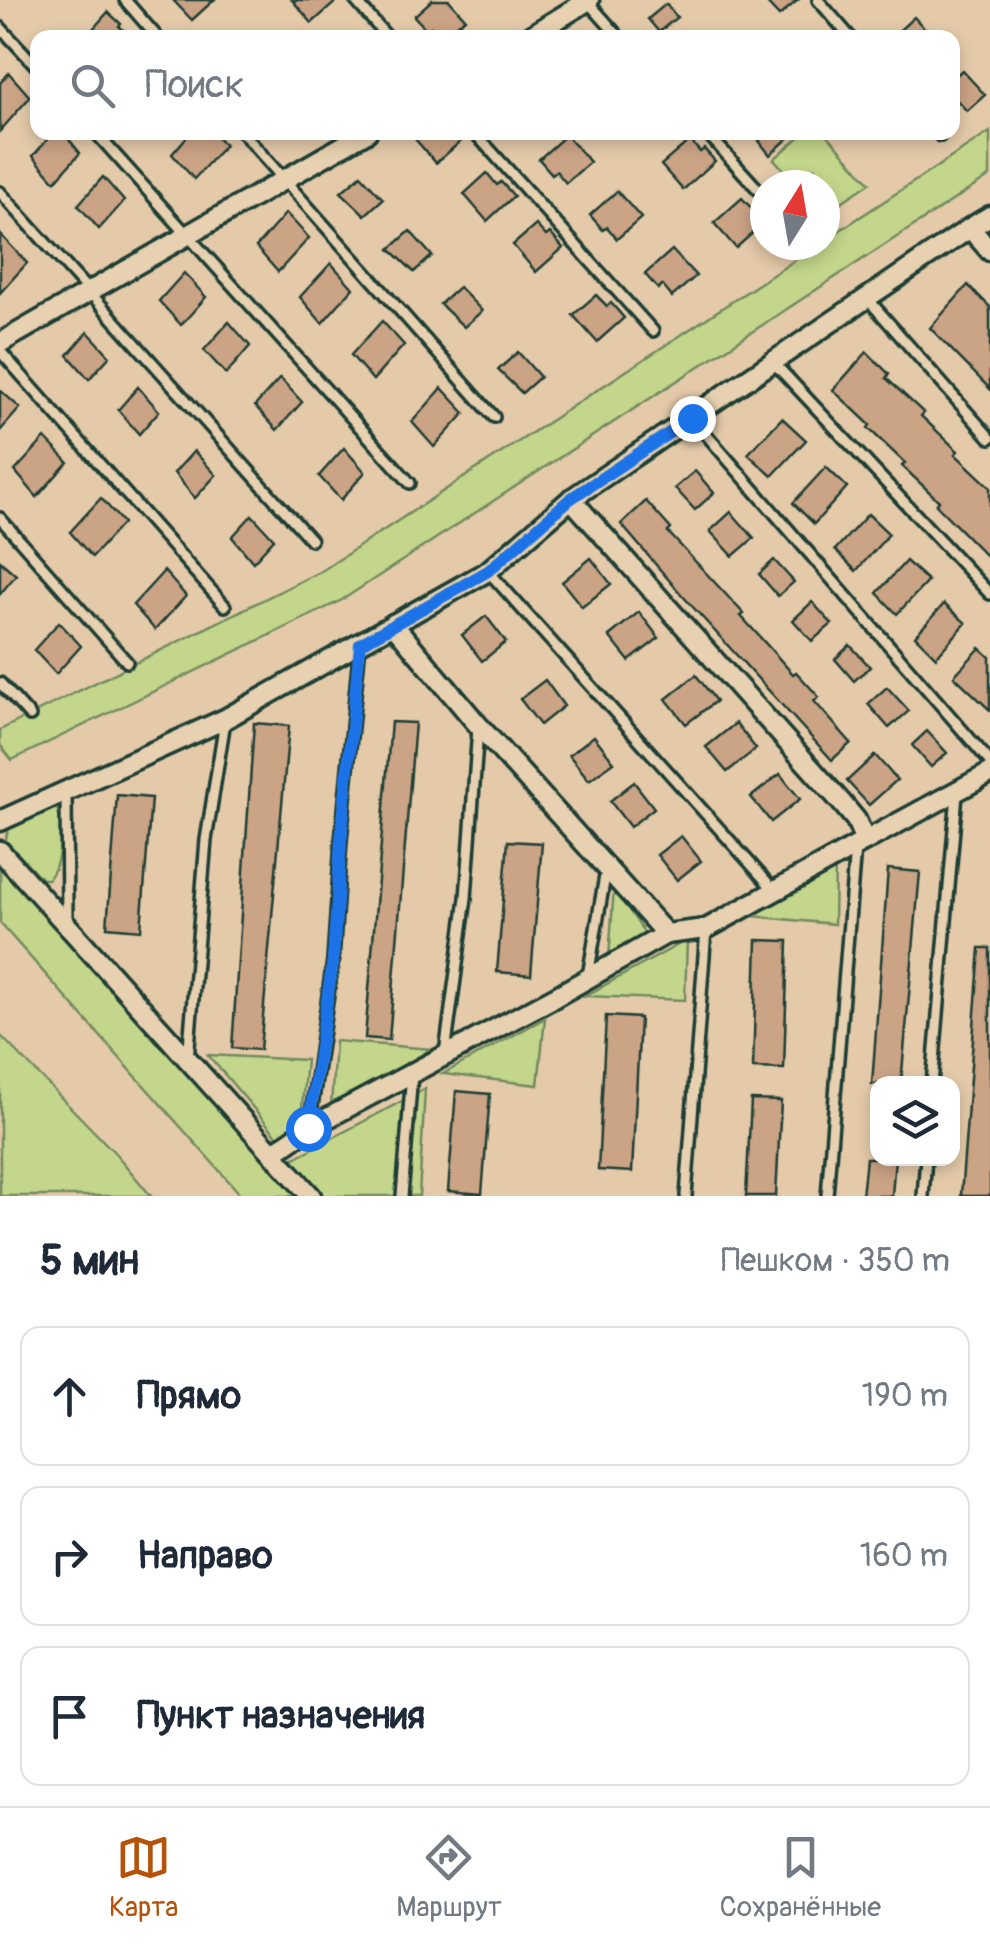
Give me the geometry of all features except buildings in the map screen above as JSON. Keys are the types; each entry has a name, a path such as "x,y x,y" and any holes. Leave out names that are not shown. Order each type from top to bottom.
{"street":[{"path":"540,30 587,0"},
{"path":"0,343 353,140"},
{"path":"0,820 225,719 488,571 570,499 990,216"},
{"path":"970,228 990,251"},
{"path":"570,499 841,802 856,820 860,844"},
{"path":"394,624 478,726 666,934"},
{"path":"274,1152 308,1128 666,934 706,929 990,773"},
{"path":"0,851 312,1196"}],"lane":[{"path":"125,0 151,30"},
{"path":"354,0 381,30"},
{"path":"587,0 613,30"},
{"path":"818,0 845,30"},
{"path":"0,27 30,59"},
{"path":"102,140 410,483"},
{"path":"249,140 494,417"},
{"path":"481,140 652,331"},
{"path":"713,140 750,180"},
{"path":"0,192 310,540"},
{"path":"866,298 990,438"},
{"path":"0,351 225,606"},
{"path":"774,364 990,594"},
{"path":"692,418 990,762"},
{"path":"0,518 128,662"},
{"path":"488,571 775,891"},
{"path":"308,1128 333,960 360,644"},
{"path":"0,682 30,716"},
{"path":"188,1059 206,840 225,719"},
{"path":"445,1053 466,898 478,726"},
{"path":"66,788 66,922"},
{"path":"933,1076 958,791"},
{"path":"827,1196 860,844"},
{"path":"588,977 606,870"},
{"path":"686,1196 706,929"},
{"path":"402,1196 412,1072"},
{"path":"923,1196 925,1166"}],"green space":[{"path":"990,132 990,176 342,600 12,760 0,745 0,730 323,570 795,260 840,260 840,230"},
{"path":"796,140 832,140 870,183 840,203 840,170 784,170 774,159"},
{"path":"47,806 57,809 60,845 52,873 48,879 42,879 6,841 14,823"},
{"path":"835,862 834,924 731,914"},
{"path":"0,866 300,1196 242,1196 0,923"},
{"path":"614,887 653,946 608,973"},
{"path":"687,940 685,1000 585,996"},
{"path":"545,1018 538,1085 443,1074"},
{"path":"0,1035 116,1154 151,1196 0,1196"},
{"path":"335,1041 431,1049 331,1108"},
{"path":"208,1055 306,1060 300,1130 279,1138"},
{"path":"425,1089 419,1196 324,1196 291,1160"}],"route":[{"path":"308,1128 333,960 360,644 488,571 570,499 692,418"}]}
